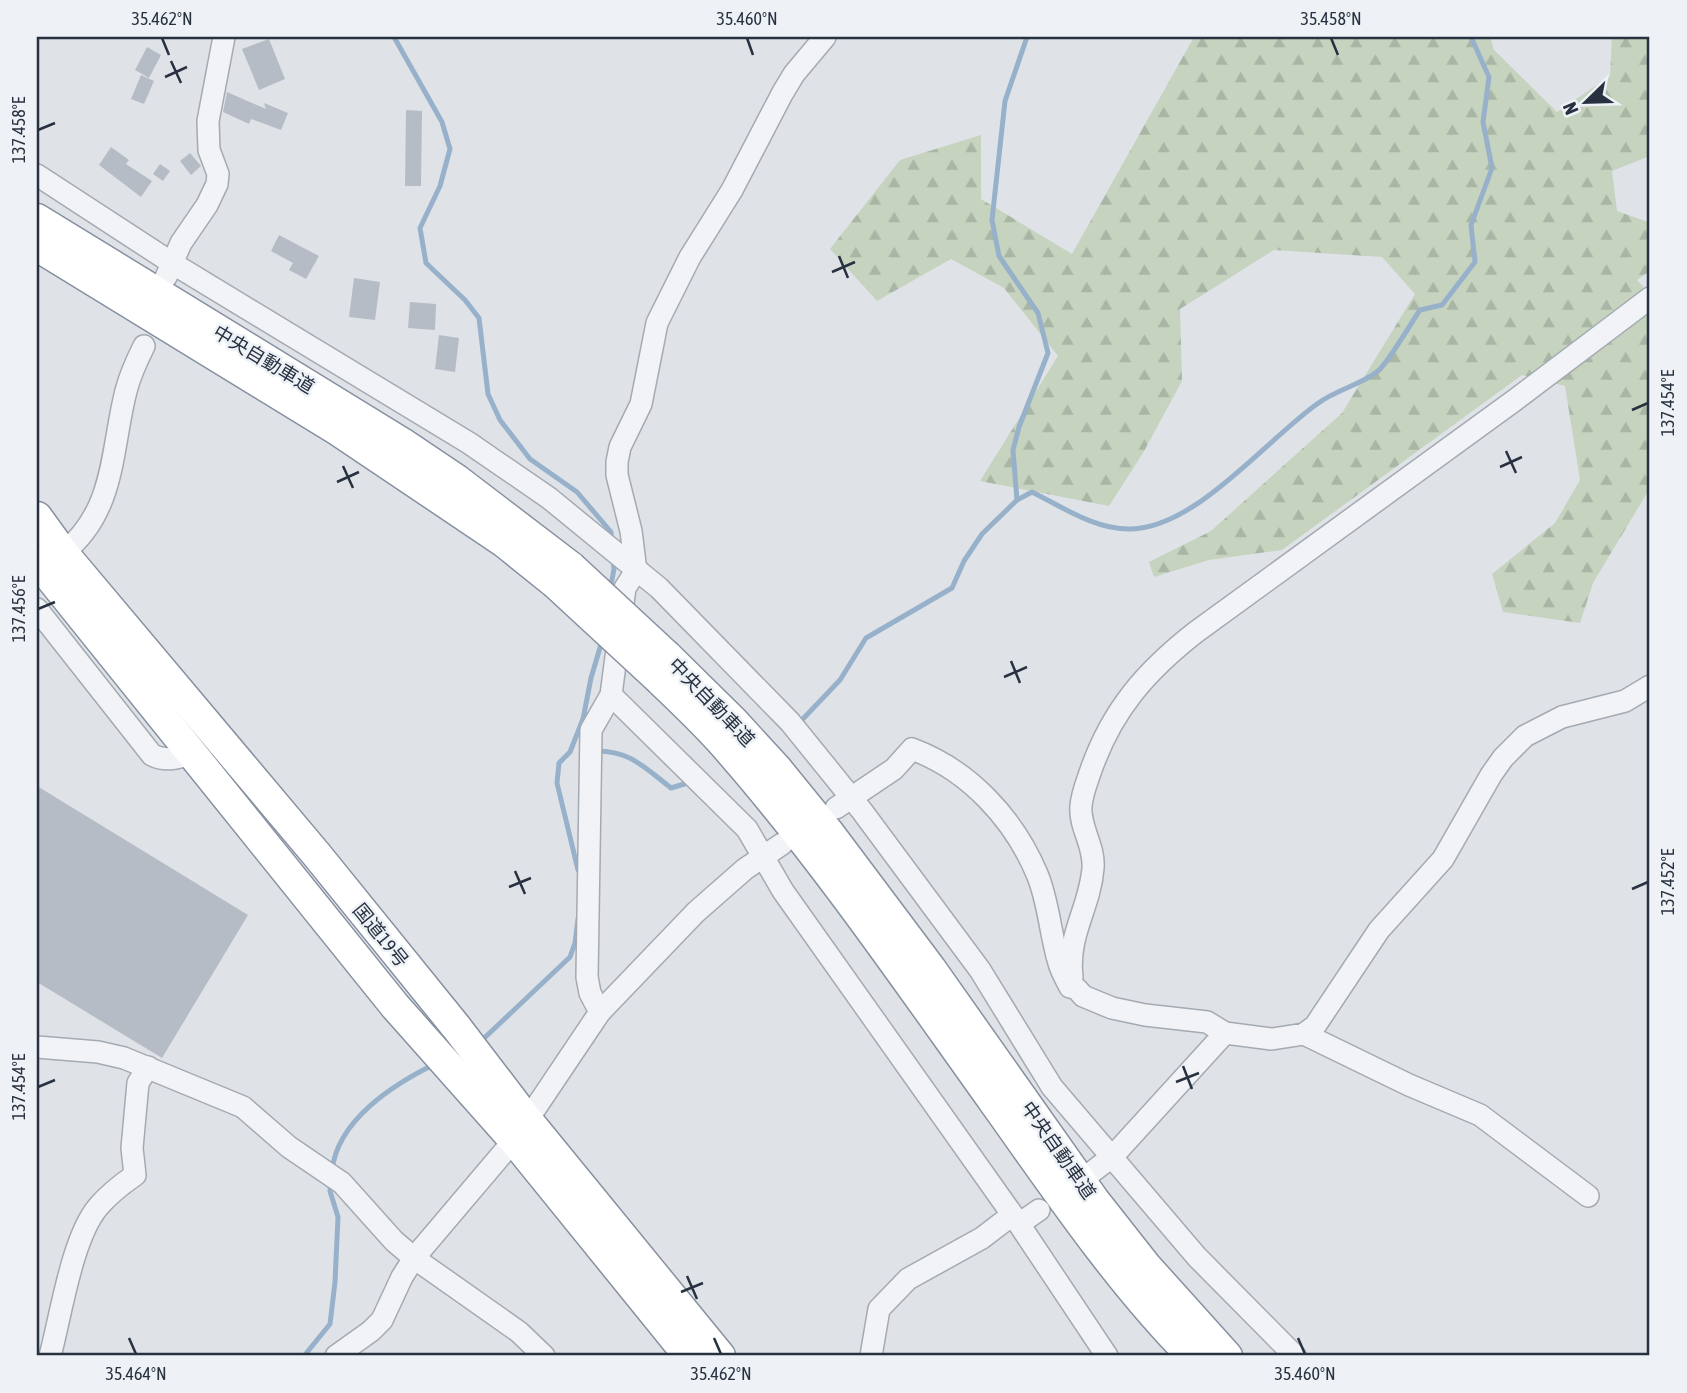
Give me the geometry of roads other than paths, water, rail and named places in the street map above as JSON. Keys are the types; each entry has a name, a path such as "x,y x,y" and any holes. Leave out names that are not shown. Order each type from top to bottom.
{"highway":[{"name":"中央自動車道","path":"37,219 402,443 457,480 664,668 733,721 829,834 931,969 1094,1200 1146,1266 1227,1356"},
{"name":"中央自動車道","path":"37,246 339,431 503,542 563,575"},
{"name":"国道19号","path":"37,517 50,557 194,753 396,1006 457,1077 521,1130 720,1356"},
{"name":"国道19号","path":"50,557 247,770 457,1028 481,1059 521,1130 688,1356"},
{"name":"中央自動車道","path":"664,668 810,849 907,979 1074,1214 1127,1283 1192,1356"}],"street":[{"path":"169,270 181,243 207,205 217,184 218,174 209,150 208,121 224,37"},
{"path":"600,1012 590,993 587,977 589,763 591,730 611,695 625,588 632,567 631,531 620,489 617,462 620,447 641,404 657,323 690,257 732,190 794,74 825,37"},
{"path":"37,175 169,270 469,443 549,498 659,588 773,704 844,803 980,970 1052,1087 1198,1256 1295,1356"},
{"path":"1650,298 1515,400 1196,632 1173,650 1128,697 1099,746 1082,794 1080,810 1092,850 1093,869 1070,950 1072,978 1077,989 1083,996 1112,1008 1144,1015 1182,1017 1207,1022 1225,1033 1272,1039 1304,1034 1315,1026 1337,996 1379,930 1443,859 1503,758 1525,736 1562,717 1625,701 1650,686"},
{"path":"50,557 76,543 105,494 126,389 144,346"},
{"path":"37,609 152,755 161,760 176,759 194,753"},
{"path":"611,695 747,829 783,891 1016,1219 1107,1356"},
{"path":"844,803 894,769 912,749 928,755 971,782 979,793 1000,810 1037,874 1059,965 1070,987 1077,989"},
{"path":"336,1356 382,1320 414,1258 521,1130 600,1012 696,912 745,869 782,844"},
{"path":"1092,1172 1112,1156 1225,1033"},
{"path":"1304,1034 1409,1085 1480,1115 1588,1196"},
{"path":"37,1047 110,1054 243,1107 305,1158 342,1183 394,1241 414,1258 519,1332 544,1356"},
{"path":"50,1356 77,1247 97,1208 135,1175 132,1148 138,1083 148,1067"},
{"path":"871,1356 879,1309 908,1279 1016,1219 1039,1210"}],"waterway":[{"path":"394,37 442,122 450,149 440,186 420,228 426,263 465,300 479,318 488,394 500,420 530,459 577,492 611,532 611,541"},
{"path":"1017,500 1013,450 1019,427 1048,353 1038,313 999,256 992,220 1005,101 1027,37"},
{"path":"800,722 840,680 866,638 952,588 964,561 982,534 1017,500 1032,492 1105,526 1131,529 1156,525 1181,514 1229,480 1317,404 1371,376 1382,367 1420,310 1442,305 1475,262 1471,225 1492,168 1483,122 1489,77 1471,37"},
{"path":"610,590 613,558"},
{"path":"578,870 557,783 559,763 570,752 583,719 602,641"},
{"path":"594,751 607,751 627,757 645,767 671,788 691,782"},
{"path":"479,1043 570,957 578,919"},
{"path":"332,1171 336,1153 356,1120 386,1093 435,1064"},
{"path":"304,1356 330,1324 338,1217 330,1191 331,1181"}]}
